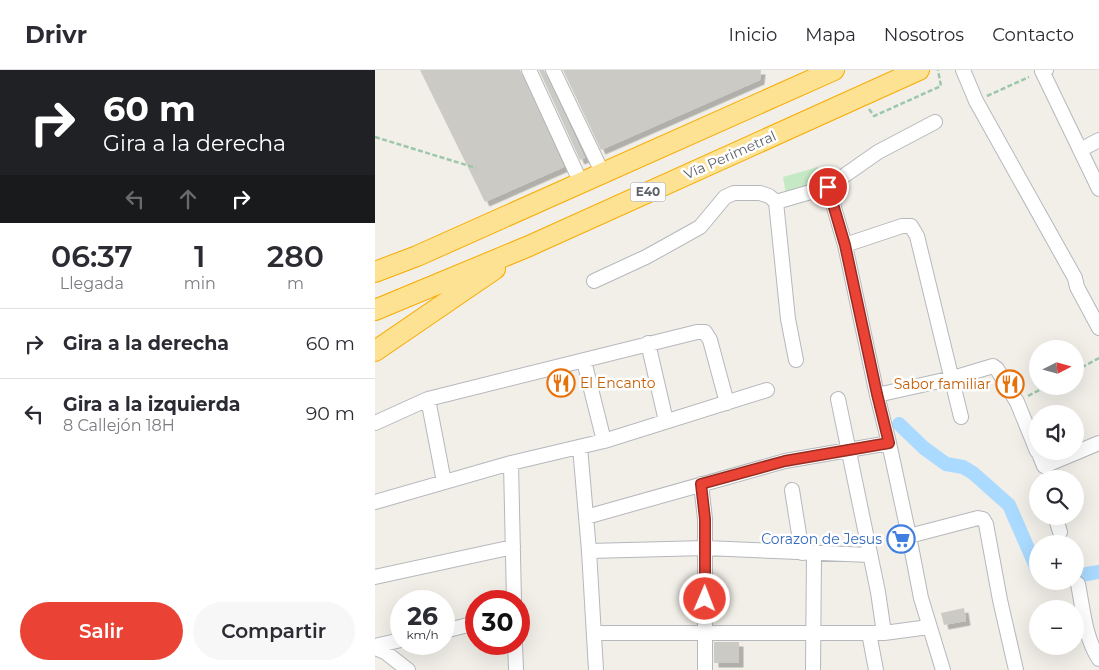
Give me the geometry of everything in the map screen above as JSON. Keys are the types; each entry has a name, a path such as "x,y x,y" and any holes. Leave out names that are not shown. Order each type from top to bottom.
{"highway":[{"name":"E40","path":"375,272 417,256 834,70"},
{"name":"Vía Perimetral","path":"375,310 529,246 919,70"},
{"path":"375,351 529,246"},
{"path":"375,263 417,256"}],"street":[{"path":"529,70 581,183"},
{"path":"553,70 603,174"},
{"path":"803,84 826,70"},
{"path":"963,70 976,101 1075,278 1077,287 1099,328"},
{"path":"1044,71 1099,189"},
{"path":"776,202 828,187 878,152 935,122"},
{"path":"1080,150 1099,140"},
{"path":"828,187 845,245 921,598 943,670"},
{"path":"594,280 646,256 700,227 725,197 734,193 760,193 769,196 776,202 788,319 795,360"},
{"path":"845,245 902,226 911,226 917,236 961,417"},
{"path":"1075,278 1084,284 1099,312"},
{"path":"375,423 428,399 697,332 707,333 727,403"},
{"path":"648,343 666,421"},
{"path":"584,361 604,441"},
{"path":"877,394 953,378 993,366 997,369 1017,402 1029,430"},
{"path":"375,502 511,463 604,441 767,390"},
{"path":"428,399 444,482"},
{"path":"838,399 884,633"},
{"path":"586,516 785,461 889,443"},
{"path":"1048,470 1099,443"},
{"path":"580,447 595,633 596,670"},
{"path":"511,463 514,590"},
{"path":"701,484 706,548 705,670"},
{"path":"792,490 808,553 813,633 813,670"},
{"path":"909,536 978,518 983,519 987,524 1000,600 1016,670"},
{"path":"1058,525 1060,532"},
{"path":"375,577 513,546"},
{"path":"589,551 706,548 870,555"},
{"path":"1079,590 1085,622 1094,652 1099,659"},
{"path":"595,633 884,633 929,627"},
{"path":"869,633 876,670"},
{"path":"375,647 390,643"},
{"path":"375,647 385,652 408,670"},
{"path":"515,655 516,670"}],"path":[{"path":"874,116 941,86 938,70"},
{"path":"976,101 1044,71"},
{"path":"375,137 476,168"},
{"path":"1084,366 1099,358"},
{"path":"1017,402 1030,395"}],"green space":[{"path":"818,167 822,185 786,195 783,177"}],"building":[{"path":"420,70 520,70 564,167 485,202"},
{"path":"539,70 544,70 585,158 580,160"},
{"path":"563,70 761,70 760,80 601,150"},
{"path":"964,608 966,621 944,625 941,613"},
{"path":"714,642 739,642 739,663 714,663"}],"waterway":[{"path":"899,424 924,448 946,464 963,467 973,473 1009,505 1029,551"},
{"path":"1084,574 1099,572"}],"place":[{"name":"El Encanto","path":"561,383"},
{"name":"Sabor familiar","path":"1010,384"},
{"name":"Corazon de Jesus","path":"901,539"}],"route":[{"path":"705,599 705,519 701,484 785,461 889,443 845,245 828,187"}]}
